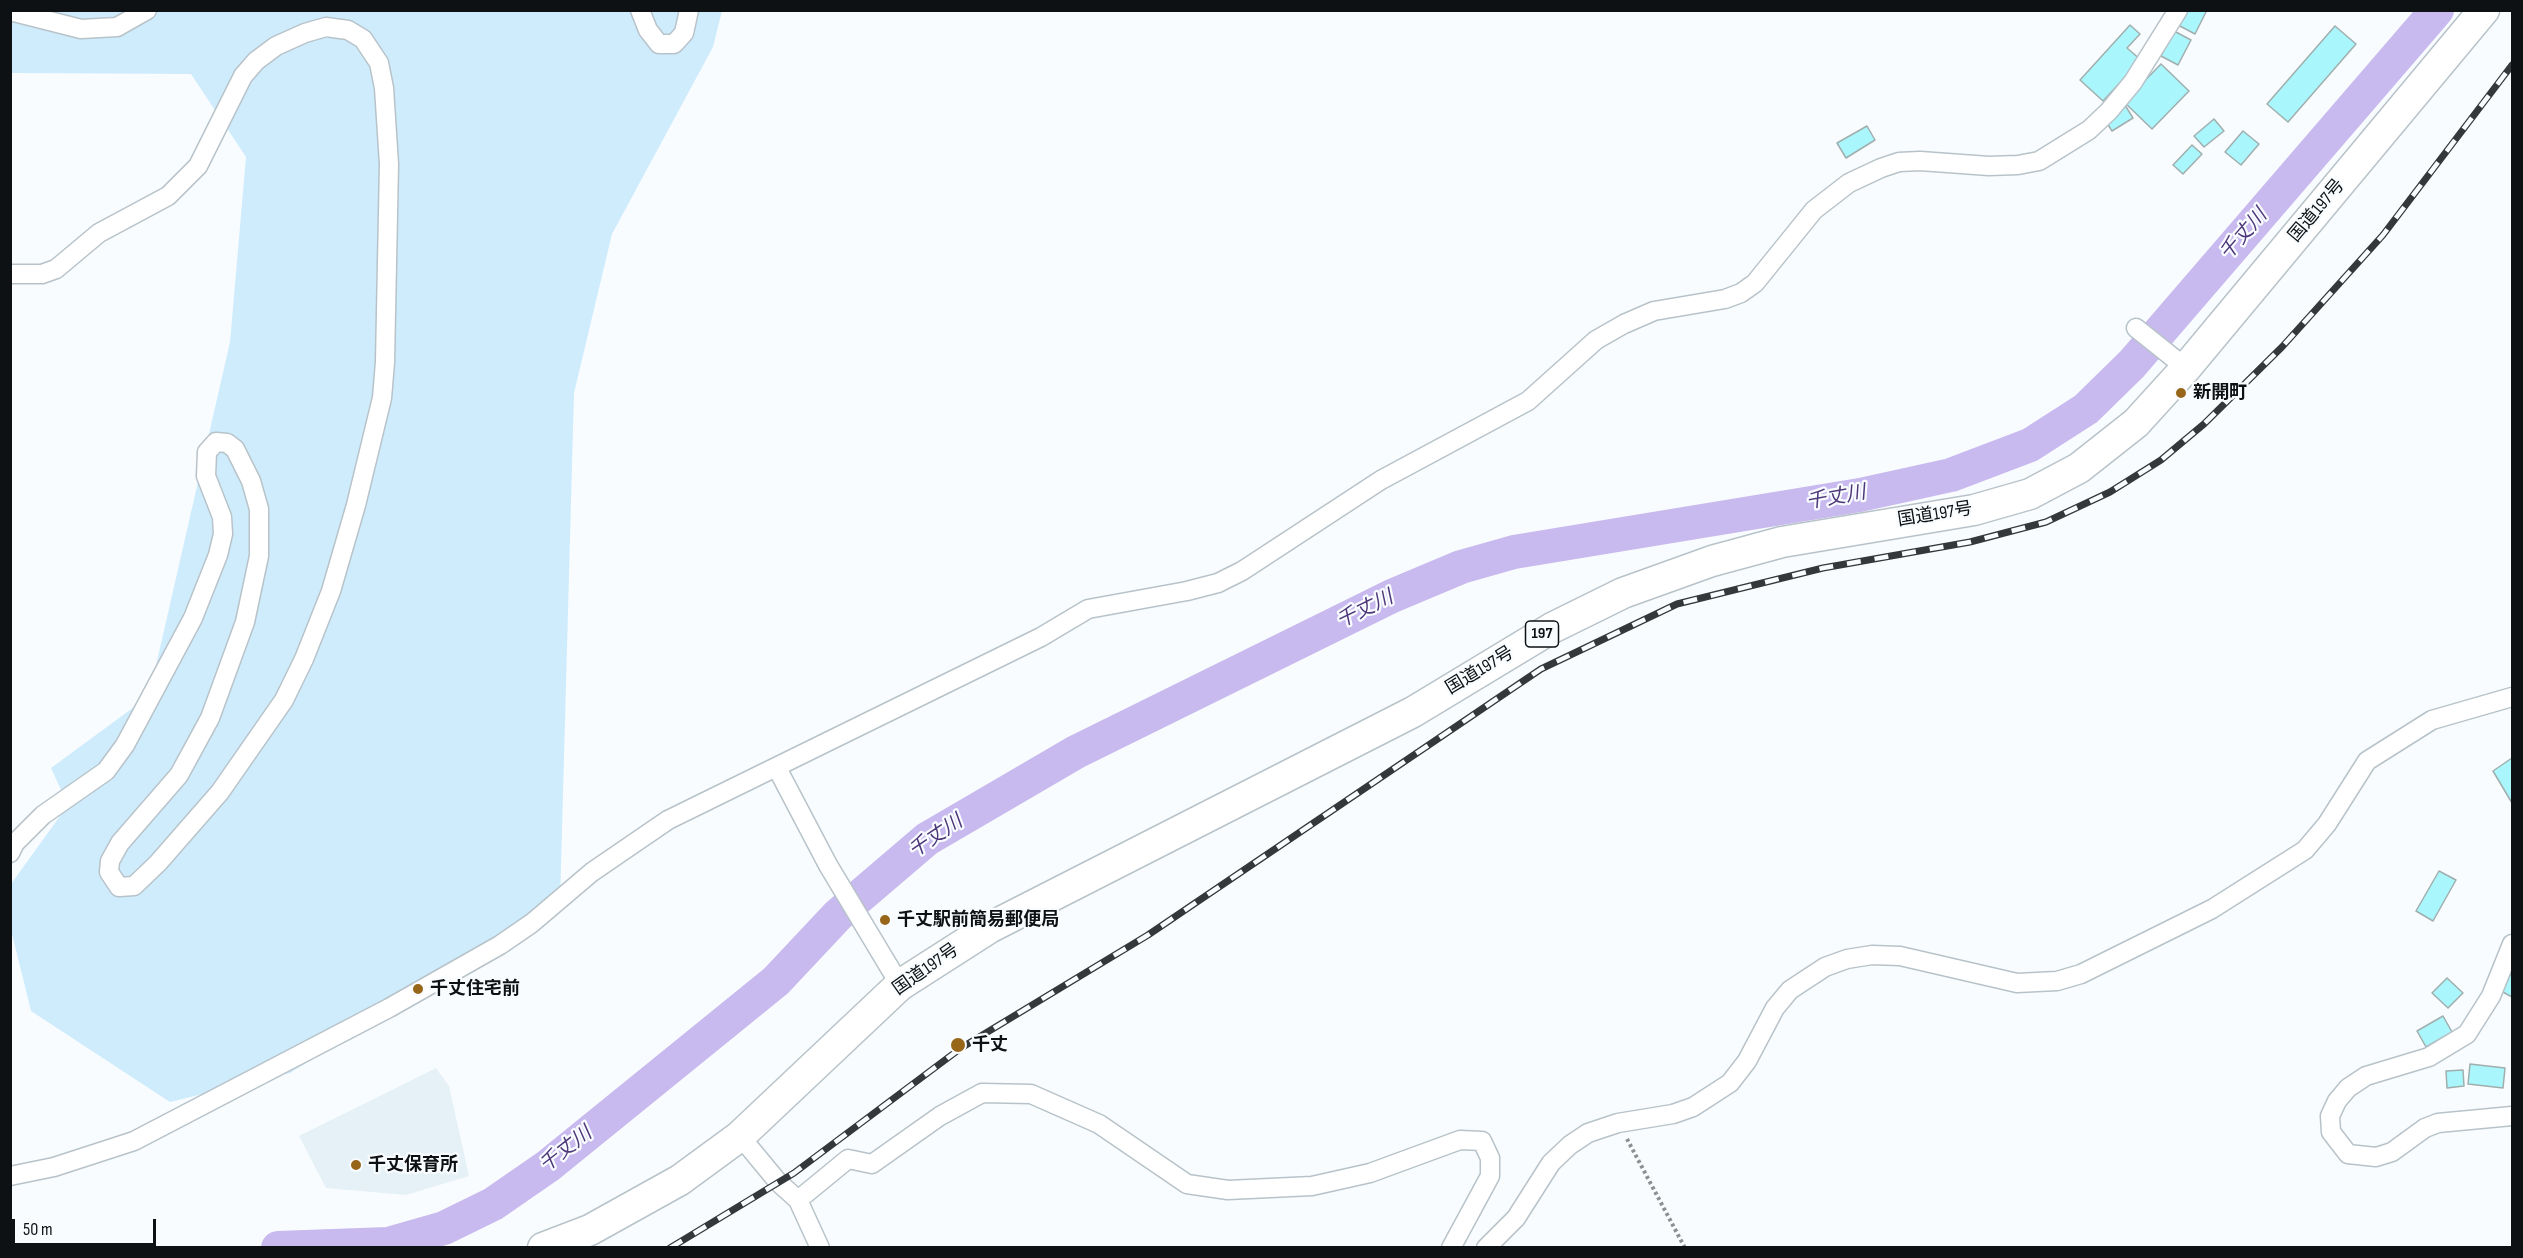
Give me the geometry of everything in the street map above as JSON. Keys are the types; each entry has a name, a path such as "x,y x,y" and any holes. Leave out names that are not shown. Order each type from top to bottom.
{"highway":[{"name":"国道197号","path":"543,1248 590,1230 680,1180 740,1136 900,985 989,928 1293,771 1413,712 1552,628 1623,593 1712,561 1782,542 1974,510 2030,494 2079,468 2136,423 2179,363 2484,10"}],"street":[{"path":"10,11 81,29 117,27 147,10"},
{"path":"640,10 648,30 659,44 674,44 684,33 689,10"},
{"path":"10,1176 65,1164 134,1141 389,1008 500,945 532,923 592,872 668,820 1041,637 1088,609 1187,591 1218,583 1242,571 1381,480 1528,401 1596,340 1623,324 1654,311 1725,299 1741,293 1755,283 1814,210 1849,183 1899,162 1920,161 1989,166 2019,165 2039,160 2089,130 2109,111 2133,82 2178,10"},
{"path":"10,274 42,274 56,269 99,233 168,196 198,166 243,76 256,61 276,46 305,33 326,27 348,30 363,39 379,63 384,88 389,164 385,362 382,398 356,505 331,591 304,659 284,700 220,792 158,863 134,886 119,887 109,872 110,861 120,843 179,775 210,718 248,611 259,556 259,509 251,481 235,449 227,443 216,442 207,453 206,476 222,517 223,534 219,555 193,618 125,745 106,771 43,815 15,843 10,853"},
{"path":"2136,328 2179,363"},
{"path":"1486,1248 1516,1218 1551,1163 1570,1144 1588,1133 1618,1123 1673,1114 1714,1096 1730,1083 1747,1061 1775,1008 1790,990 1825,966 1872,955 1900,956 1929,961 1994,980 2037,983 2081,975 2140,947 2247,889 2305,850 2326,824 2367,761 2432,720 2512,697"},
{"path":"777,768 828,865 900,985"},
{"path":"2512,944 2491,996 2468,1035 2429,1057 2366,1076 2348,1088 2337,1101 2330,1116 2331,1132 2339,1146 2349,1154 2360,1157 2376,1157 2392,1152 2425,1128 2438,1123 2512,1116"},
{"path":"798,1200 848,1159 872,1164 940,1116 982,1093 1031,1094 1099,1124 1187,1184 1228,1190 1312,1186 1370,1173 1460,1140 1482,1141 1490,1158 1490,1176 1451,1248"},
{"path":"740,1136 798,1200 820,1248"}],"path":[{"path":"1618,1123 1685,1248"}],"shaded area":[{"path":"11,11 722,11 713,47 612,234 574,393 560,903 290,1073 170,1102 31,1011 11,930 11,884 68,805 51,768 149,696 230,342 246,157 191,74 11,73"},
{"path":"436,1068 449,1086 469,1176 406,1195 326,1188 299,1136"}],"building":[{"path":"2186,10 2207,10 2195,34 2178,25"},
{"path":"2130,25 2140,34 2127,48 2141,60 2103,101 2080,80"},
{"path":"2335,26 2356,44 2288,122 2267,104"},
{"path":"2174,31 2191,40 2178,65 2161,56"},
{"path":"2161,64 2189,91 2152,129 2124,102"},
{"path":"2123,102 2133,118 2112,131 2102,115"},
{"path":"2214,119 2224,131 2204,147 2194,136"},
{"path":"1867,126 1875,140 1846,158 1837,143"},
{"path":"2243,131 2259,144 2241,165 2225,152"},
{"path":"2192,145 2202,154 2183,174 2173,165"},
{"path":"2512,758 2512,803 2493,771"},
{"path":"2439,871 2456,880 2433,921 2416,911"},
{"path":"2508,974 2512,976 2512,997 2499,990"},
{"path":"2447,978 2463,993 2448,1008 2432,993"},
{"path":"2443,1016 2452,1032 2426,1047 2417,1031"},
{"path":"2470,1064 2505,1068 2503,1088 2468,1084"},
{"path":"2463,1070 2464,1086 2447,1088 2446,1071"}],"waterway":[{"name":"千丈川","path":"278,1248 388,1244 444,1228 493,1204 548,1166 776,981 838,915 927,839 1076,752 1392,596 1461,567 1514,552 1860,495 1951,475 2030,445 2086,409 2132,364 2437,10"}],"railway":[{"path":"670,1248 794,1173 961,1048 1148,935 1541,669 1677,604 1823,568 1970,542 2046,522 2110,492 2161,460 2204,424 2282,347 2383,235 2512,65"}],"place":[{"name":"新開町","path":"2181,393"},
{"name":"千丈駅前簡易郵便局","path":"885,920"},
{"name":"千丈住宅前","path":"418,989"},
{"name":"千丈","path":"958,1045"},
{"name":"千丈保育所","path":"356,1165"}]}
